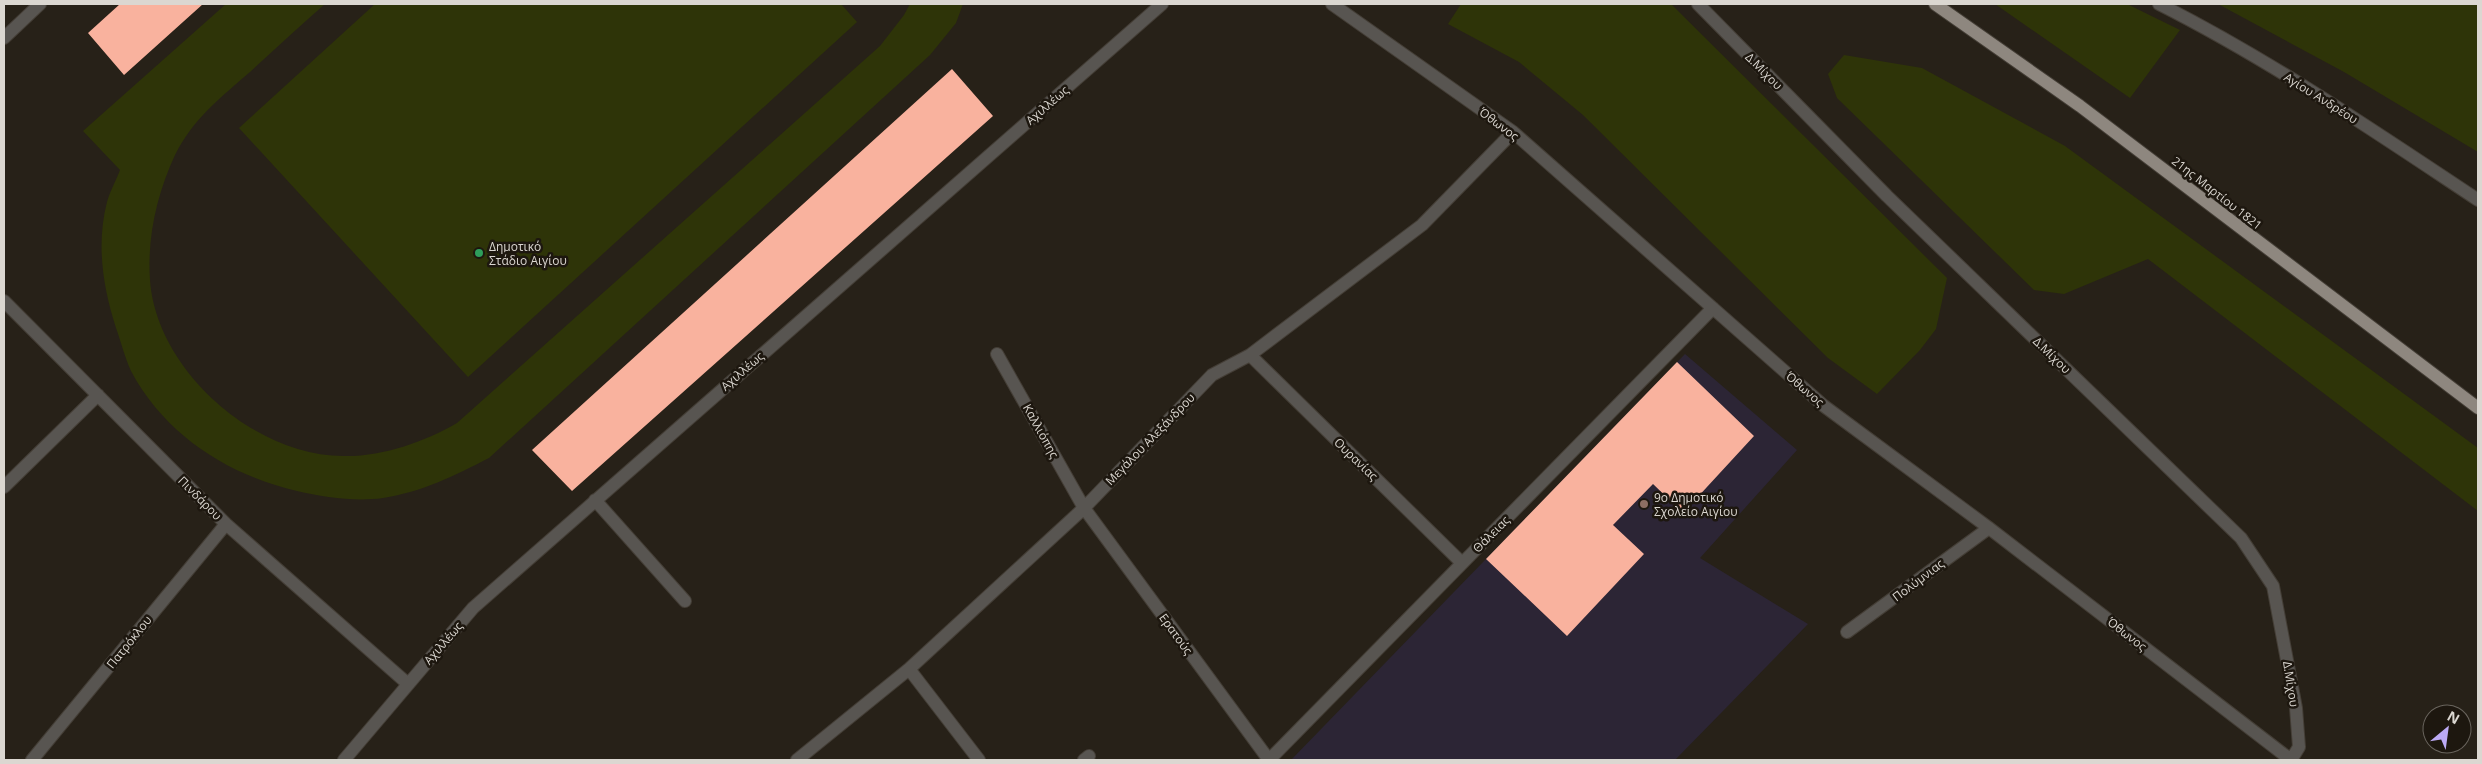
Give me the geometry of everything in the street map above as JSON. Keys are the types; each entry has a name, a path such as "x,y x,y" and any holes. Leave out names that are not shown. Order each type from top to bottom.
{"main road":[{"name":"21ης Μαρτίου 1821","path":"1935,4 2123,138 2478,408"}],"street":[{"path":"4,38 40,4"},
{"name":"Αχιλλέως","path":"344,760 473,608 1162,4"},
{"name":"Όθωνος","path":"1332,4 1513,132 1824,406 1989,528 2291,760"},
{"name":"Δ.Μίχου","path":"1698,4 1887,196 2241,538 2272,586 2296,708 2299,747 2291,760"},
{"name":"Αγίου Ανδρέου","path":"2159,4 2206,28 2327,100 2478,200"},
{"name":"Μεγάλου Αλεξάνδρου","path":"797,760 909,669 1084,508 1212,375 1250,355 1422,225 1513,132"},
{"name":"Πινδάρου","path":"4,301 226,524 408,684"},
{"name":"Θάλειας","path":"1269,760 1713,308"},
{"name":"Καλλιόπης","path":"997,354 1084,508"},
{"name":"Ουρανίας","path":"1250,355 1462,563"},
{"path":"4,487 98,395"},
{"path":"595,500 685,601"},
{"name":"Ερατούς","path":"1084,508 1269,760"},
{"name":"Πατρόκλου","path":"32,760 226,524"},
{"name":"Πολύμνιας","path":"1848,632 1989,528"},
{"path":"909,669 979,760"}],"shaded area":[{"name":"9ο Δημοτικό Σχολείο Αιγίου","path":"1685,354 1797,450 1700,558 1808,624 1675,760 1291,760"}],"green space":[{"path":"226,4 325,4 218,100 190,130 182,142 158,200 152,232 149,264 156,313 170,345 190,375 215,401 244,424 276,441 309,452 358,456 388,451 417,442 457,423 880,46 904,15 910,4 963,4 956,23 930,55 489,458 450,477 411,492 383,498 362,499 318,495 271,484 223,463 201,449 180,433 145,394 131,371 111,313 102,266 102,234 107,202 120,170 83,131"},
{"name":"Δημοτικό Στάδιο Αιγίου","path":"375,4 841,4 857,22 468,377 239,128"},
{"path":"1461,4 1671,4 1947,278 1936,329 1920,350 1877,394 1828,358 1583,115 1519,62 1448,24"},
{"path":"1995,4 2127,4 2180,30 2130,98"},
{"path":"2218,4 2478,4 2478,152 2344,72"},
{"path":"1844,55 1922,68 2065,146 2478,448 2478,511 2148,259 2064,294 2034,290 1837,98 1828,74"}],"building":[{"path":"120,4 203,4 124,75 88,33"},
{"path":"952,69 993,116 572,491 532,450"},
{"path":"1677,362 1754,436 1683,513 1653,484 1613,525 1644,554 1567,636 1486,559"}],"place":[{"name":"Δημοτικό Στάδιο Αιγίου","path":"479,253"},
{"name":"9ο Δημοτικό Σχολείο Αιγίου","path":"1644,504"}]}
